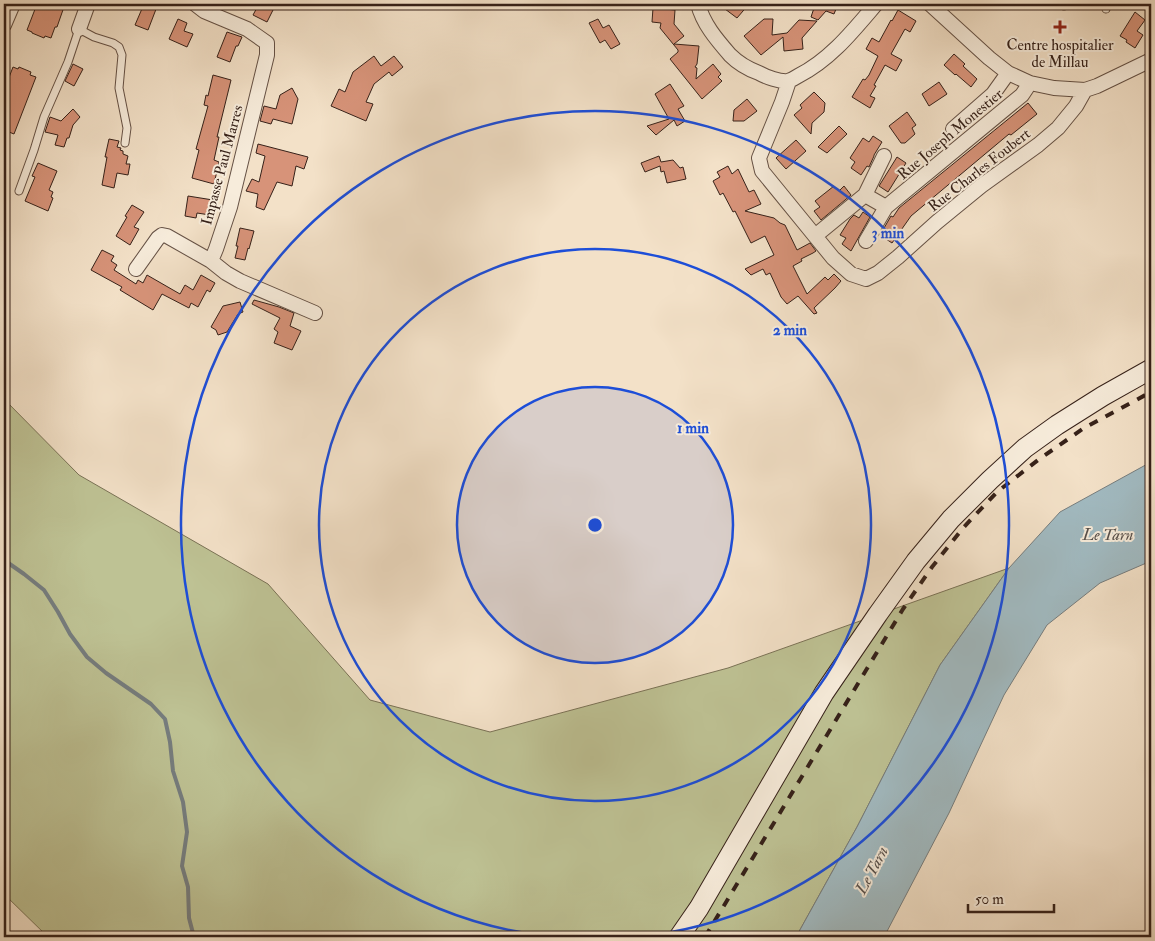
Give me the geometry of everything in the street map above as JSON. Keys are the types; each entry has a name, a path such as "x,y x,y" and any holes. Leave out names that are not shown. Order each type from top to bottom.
{"main road":[{"path":"679,937 704,900 824,693 916,561 951,519 1025,448 1058,424 1151,369"}],"street":[{"path":"4,25 13,4"},
{"path":"79,29 88,4"},
{"name":"Impasse Paul Marres","path":"195,4 204,11 247,29 267,43 267,55 230,207 211,261"},
{"path":"698,4 700,12 710,30 736,61 769,78 789,81 809,71 824,60 856,28 876,4"},
{"path":"930,4 989,58 1008,73 1030,83 1073,90 1091,88 1151,60"},
{"path":"953,129 993,94 1008,73"},
{"name":"Rue Charles Foubert","path":"789,81 759,158 762,171 832,258 851,274 866,279 878,273 898,257 981,186 1038,145 1058,128 1091,88"},
{"name":"Rue Joseph Monestier","path":"866,241 886,207 1022,95 1030,83"},
{"name":"Rue Joseph Monestier","path":"815,236 864,195 884,156"},
{"path":"864,195 886,207"},
{"path":"136,269 158,238 162,235 168,236 211,261 240,281 315,313"}],"lane":[{"path":"19,191 44,117 68,62 79,29 119,47 122,55 119,88 126,128 125,143"}],"green space":[{"path":"4,399 79,475 268,584 370,700 490,732 728,668 1009,568 940,665 857,827 796,937 48,937 4,894"}],"water":[{"name":"Le Tarn","path":"1151,462 1151,561 1100,583 1047,625 1004,695 949,813 884,937 796,937 857,827 940,665 1009,568 1060,512"}],"building":[{"path":"37,4 65,4 51,38 45,36 44,38 27,30"},
{"path":"144,4 158,4 148,30 135,25"},
{"path":"259,4 276,4 267,22 253,15"},
{"path":"729,4 749,4 737,18 725,9"},
{"path":"808,4 838,4 834,14 826,11 818,20 811,17 814,8 808,6"},
{"path":"653,8 675,10 674,24 684,36 674,44 699,46 695,67 697,68 696,79 713,64 721,74 718,77 722,81 702,99 670,59 678,50 660,28 661,23 652,22"},
{"path":"898,10 916,21 910,32 905,29 891,54 902,60 896,71 885,65 874,85 876,86 870,96 875,98 870,108 852,97 863,79 865,80 869,75 878,56 866,49 872,38 879,42"},
{"path":"1135,12 1145,20 1137,31 1143,35 1135,48 1120,36"},
{"path":"178,19 187,23 184,31 193,34 187,47 169,39"},
{"path":"598,19 603,28 609,25 620,44 611,49 605,40 600,43 589,23"},
{"path":"764,19 773,19 772,35 787,33 799,20 817,21 802,38 803,49 784,51 783,37 761,55 744,36"},
{"path":"227,32 242,37 238,46 236,46 230,62 217,57"},
{"path":"954,54 965,64 963,66 977,79 971,87 944,65"},
{"path":"374,56 381,66 394,56 403,67 392,76 389,72 374,84 366,102 373,104 366,121 331,106 339,89 345,92 353,72"},
{"path":"73,64 83,69 74,86 65,81"},
{"path":"13,67 18,69 19,67 31,72 30,75 36,77 14,134 4,130 4,78 8,80"},
{"path":"213,75 231,80 217,137 219,137 214,160 219,162 214,184 192,178 199,150 196,149 208,106 204,105 206,95 208,96"},
{"path":"939,82 947,94 929,106 922,94"},
{"path":"670,84 684,106 678,109 685,121 677,126 674,120 656,135 647,126 669,119 655,94"},
{"path":"292,88 298,99 292,124 273,119 271,124 260,121 264,106 276,109 280,95"},
{"path":"814,92 825,103 824,112 812,123 811,134 794,115 802,108 800,105"},
{"path":"747,99 757,111 744,121 733,121 734,110"},
{"path":"1028,103 1037,114 1011,135 1009,134 911,216 892,243 880,235 891,216 893,217 899,208"},
{"path":"73,109 80,117 73,125 64,147 55,145 58,135 45,132 50,117 61,121"},
{"path":"907,112 916,125 912,128 915,134 905,143 901,143 889,126"},
{"path":"839,126 847,134 827,153 818,147"},
{"path":"873,136 882,142 869,167 867,166 861,175 851,168 855,162 850,158 863,138 869,142"},
{"path":"109,139 119,141 117,147 121,148 120,150 123,151 123,154 128,156 126,164 130,164 128,175 117,173 114,188 102,185"},
{"path":"796,140 806,151 786,169 776,158"},
{"path":"258,144 308,157 304,169 296,166 292,186 277,182 264,210 256,207 258,194 246,191 252,179 259,182 265,156 256,153"},
{"path":"659,156 661,162 673,160 680,168 683,167 686,179 667,183 664,171 661,172 660,166 645,172 641,163"},
{"path":"897,157 906,163 888,192 879,186"},
{"path":"38,163 57,171 49,190 53,192 51,197 53,198 48,211 25,201 35,177 32,176"},
{"path":"728,166 732,174 738,169 749,192 754,190 761,204 745,211 774,218 785,225 797,250 810,243 816,251 793,266 807,294 825,277 828,280 834,274 841,281 814,308 817,313 814,314 798,296 787,304 781,297 770,273 766,275 763,269 751,275 745,269 774,255 765,236 751,243 735,211 733,212 723,193 720,195 713,181 720,177 717,172"},
{"path":"834,186 839,191 844,186 851,195 821,220 814,211 820,207 815,201"},
{"path":"188,196 213,200 210,215 197,213 196,218 185,216"},
{"path":"132,205 144,212 134,227 139,229 130,245 116,236"},
{"path":"863,212 870,217 851,251 842,244 846,238 840,235 854,215 859,218"},
{"path":"240,228 254,231 245,260 235,258"},
{"path":"102,250 114,256 111,261 117,265 114,270 136,284 138,280 143,283 147,275 180,294 185,285 193,290 201,275 215,283 210,292 207,290 198,307 191,303 189,308 162,294 153,310 120,290 122,287 91,270"},
{"path":"254,300 294,313 290,326 301,331 292,350 274,343 278,332 274,329 280,318 252,304"},
{"path":"240,302 243,312 238,314 227,332 218,335 216,330 211,327 223,306"}],"waterway":[{"path":"4,560 44,590 70,634 87,657 106,673 151,704 165,719 173,771 183,802 187,832 182,866 188,887 189,918 194,937"}],"railway":[{"path":"705,937 903,609 932,567 963,528 997,492 1038,460 1084,428 1151,392"}],"place":[{"name":"Centre hospitalier de Millau","path":"1060,27"}]}
